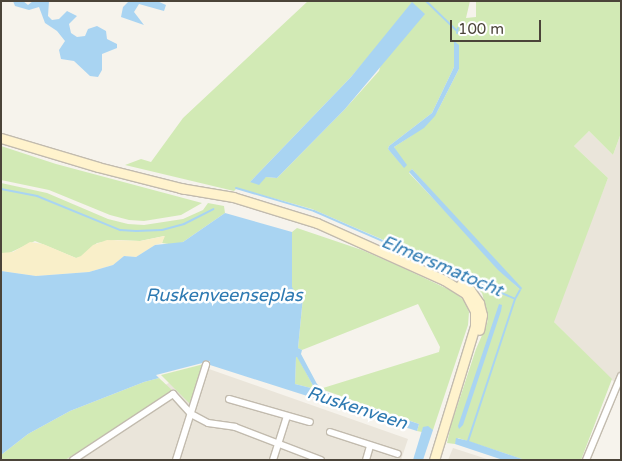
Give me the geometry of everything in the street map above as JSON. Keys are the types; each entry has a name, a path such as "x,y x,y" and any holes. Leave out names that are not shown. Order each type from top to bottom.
{"main road":[{"path":"1,138 345,236 444,280 462,291 473,306 475,321 471,343 434,460"}],"street":[{"path":"176,460 206,365"},
{"path":"586,460 621,376"},
{"path":"72,460 173,394 191,414 208,423 236,427 321,460"},
{"path":"229,399 310,422"},
{"path":"272,460 287,416"},
{"path":"330,432 398,454"},
{"path":"366,460 370,446"}],"shaded area":[{"path":"589,131 613,155 621,133 621,389 552,320 608,178 574,146"},
{"path":"209,369 408,439 401,460 53,460 170,382 197,404"},
{"path":"453,448 490,460 448,460"}],"green space":[{"path":"308,1 470,1 466,18 476,17 476,1 621,1 621,133 613,155 589,131 574,146 608,178 554,322 612,379 581,460 525,460 458,438 455,444 447,443 451,425 476,349 487,324 488,316 482,293 460,273 312,209 237,188 234,191 125,165 141,159 151,162 183,118","holes":["393,24 379,71 345,109 277,178 266,177 250,182 351,77 391,30","454,43 459,69 437,112 411,136 394,147 404,167 388,149 389,146 432,113 454,67","412,169 520,290 409,173"]},
{"path":"1,146 56,164 202,203 181,215 144,221 129,220 110,215 49,190 1,180"},
{"path":"1,183 47,193 108,219 128,224 144,225 183,219 203,210 208,203 224,206 225,213 183,242 175,245 162,243 164,236 140,241 117,240 97,243 81,257 76,258 35,241 7,254 1,253"},
{"path":"297,228 362,250 399,266 454,292 465,301 469,312 468,325 433,430 423,428 422,432 417,431 419,424 324,390 323,388 439,352 440,347 418,304 302,350 298,348 303,297 301,292 297,295 293,292 292,287 292,232"},
{"path":"297,356 315,389 295,384"},
{"path":"204,364 190,404 161,375"},
{"path":"159,378 173,391 65,460 1,460 1,455 28,434 70,411"}],"sand":[{"path":"165,236 162,243 155,245 136,257 124,256 113,265 89,272 36,276 1,271 1,253 13,252 30,242 43,244 76,258 93,245 107,240 140,241"}],"water":[{"path":"13,1 23,1 28,5 33,1 49,1 48,16 52,20 59,19 67,11 77,16 69,24 71,33 77,37 85,36 88,29 97,26 106,31 107,39 117,44 117,48 102,54 102,70 98,77 90,76 74,61 61,59 59,50 65,41 57,31 45,23 39,7 29,10 15,6"},
{"path":"129,1 157,1 166,5 164,11 139,4 134,12 144,25 121,17 123,7"},
{"path":"412,2 425,14 345,109 277,178 266,177 259,185 250,182 351,77"},
{"path":"454,41 459,45 459,69 435,116 424,128 394,147 407,165 404,168 388,149 389,146 432,113 454,67"},
{"path":"412,169 522,288 521,290 498,270 409,172"},
{"name":"Ruskenveenseplas","path":"225,213 292,232 292,287 297,295 301,292 303,297 298,348 302,350 301,354 317,384 327,393 419,424 417,431 210,365 210,361 156,375 159,378 70,411 28,434 1,455 1,271 36,276 89,272 113,265 124,256 136,257 155,245 183,242","holes":["297,357 315,389 295,384"]},
{"path":"499,304 502,305 501,311 463,425 459,429 458,426"},
{"path":"428,426 433,430 423,460 413,460 423,427"},
{"path":"456,438 525,460 503,460 455,444"}],"waterway":[{"path":"426,1 456,30"},
{"path":"457,33 458,28"},
{"name":"Elmersmatocht","path":"236,188 314,211 515,299 468,441"},
{"name":"Elmersmatocht","path":"1,189 37,196 120,230 162,230 184,224 213,209"},
{"path":"515,299 520,290"}],"water label":[{"name":"Ruskenveen","path":"357,408"}]}
